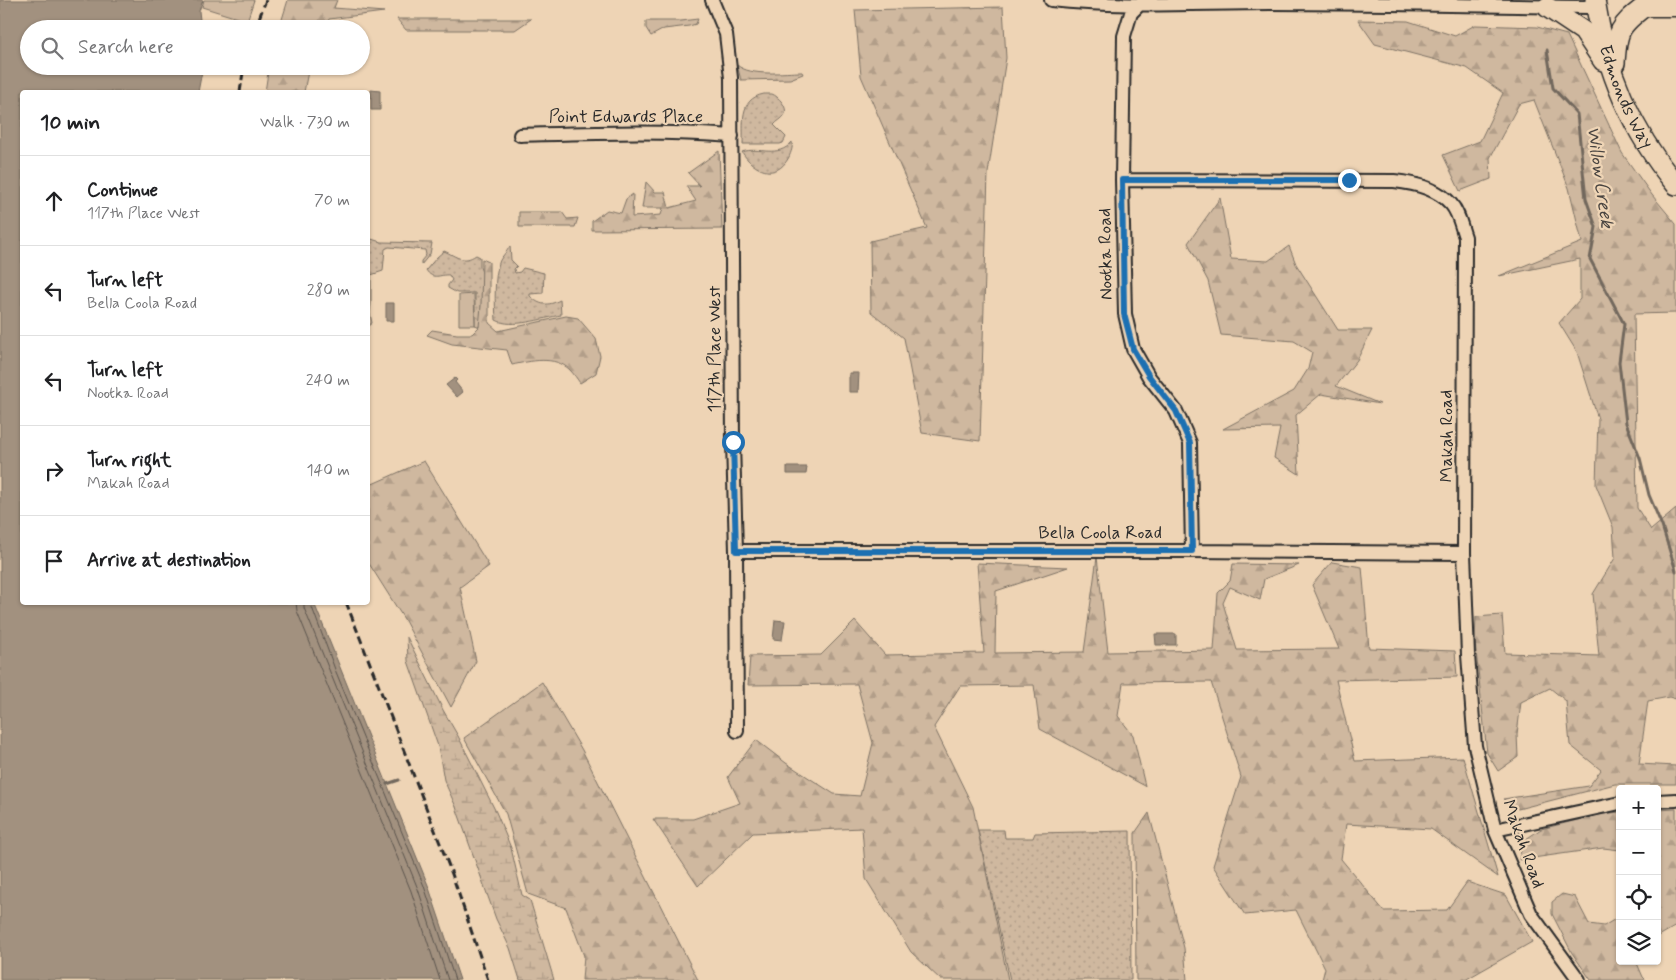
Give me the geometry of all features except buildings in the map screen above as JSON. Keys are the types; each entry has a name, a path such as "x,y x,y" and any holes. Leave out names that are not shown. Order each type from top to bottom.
{"main road":[{"path":"1613,77 1616,40 1622,26 1644,6 1626,0"},
{"path":"1553,3 1582,31 1613,77"},
{"name":"Edmonds Way","path":"1596,4 1613,77 1629,115 1657,162 1676,185"}],"street":[{"name":"117th Place West","path":"712,0 726,34 731,78 737,731"},
{"path":"1051,0 1075,3 1119,1 1140,4 1371,3 1458,6 1553,3 1596,4"},
{"name":"Nootka Road","path":"1140,4 1131,13 1124,36 1122,180 1124,314 1133,349 1149,376 1176,411 1190,443 1192,551"},
{"path":"1644,6 1676,6"},
{"name":"Point Edwards Place","path":"520,135 686,132 732,136"},
{"name":"Makah Road","path":"1122,180 1410,182 1436,192 1451,204 1465,237 1464,554 1468,655 1475,746 1495,830 1531,914 1579,980"},
{"name":"Bella Coola Road","path":"736,551 1192,551 1464,554"},
{"path":"1661,801 1676,800"},
{"path":"1495,830 1616,804"}],"green space":[{"path":"204,0 254,0 247,20 202,7"},
{"path":"288,0 337,0 334,8 384,12 328,20 282,20"},
{"path":"1003,7 1006,58 988,173 980,441 922,433 904,338 871,312 870,241 927,228 861,76 855,10"},
{"path":"397,19 531,19 515,30 406,30"},
{"path":"698,19 696,24 664,29 651,36 646,28 646,21"},
{"path":"1358,20 1408,21 1455,36 1475,25 1537,27 1567,35 1622,153 1652,195 1676,224 1676,313 1634,314 1637,508 1651,530 1676,509 1676,699 1669,697 1648,701 1639,764 1676,766 1676,784 1615,784 1518,809 1503,799 1589,786 1601,770 1570,745 1566,701 1550,688 1521,702 1517,734 1518,757 1498,771 1487,753 1475,642 1476,617 1502,615 1505,653 1599,656 1593,594 1615,558 1613,527 1596,485 1598,419 1577,352 1559,323 1580,299 1580,259 1499,276 1582,242 1569,188 1534,100 1519,104 1490,158 1491,179 1460,191 1443,155 1480,141 1503,93 1467,68 1375,44"},
{"path":"737,65 751,71 802,72 803,74 790,79 741,80"},
{"path":"268,75 307,75 304,90 265,90"},
{"path":"764,94 774,95 784,105 785,114 774,125 786,137 783,143 780,144 743,144 743,121 746,107 750,101"},
{"path":"792,142 789,157 784,165 771,171 758,168 742,152 781,150"},
{"path":"719,151 722,229 592,230 592,221 607,210 621,213 626,199 633,194 632,217 661,215 663,208 642,208 646,182 655,192 665,192 669,208 696,201 686,186 700,186 688,173"},
{"path":"1220,198 1231,259 1268,261 1289,246 1296,264 1338,330 1372,330 1357,360 1336,386 1380,404 1321,394 1296,415 1299,474 1274,458 1280,428 1223,429 1294,391 1308,369 1312,352 1294,341 1221,335 1208,281 1188,243"},
{"path":"519,212 562,212 567,219 578,218 575,227 519,227"},
{"path":"370,239 381,242 432,243 430,254 421,265 421,261 426,255 425,250 389,247 385,249 383,271 371,275 370,313"},
{"path":"510,246 511,260 517,266 514,269 515,273 520,272 523,268 544,273 543,293 530,294 530,296 537,302 544,304 560,300 561,315 519,323 496,320 495,291 497,269"},
{"path":"444,251 463,259 476,255 480,257 480,267 483,275 480,327 475,325 475,293 457,293 448,288 452,280 449,275 434,276 426,270"},
{"path":"482,259 489,262 489,323 498,331 566,316 578,318 596,339 600,356 596,373 580,383 570,370 557,362 542,360 512,365 507,350 452,344 427,335 432,330 472,334 479,327"},
{"path":"474,294 475,325 459,325 459,295"},
{"path":"424,461 489,566 460,587 476,661 451,707 404,619 370,565 370,485"},
{"path":"1097,557 1108,652 1214,650 1218,593 1230,581 1233,564 1299,565 1264,579 1260,600 1230,587 1223,603 1237,650 1339,649 1312,585 1332,562 1362,567 1369,648 1455,651 1457,677 1336,680 1355,761 1463,757 1498,877 1431,829 1346,824 1341,859 1384,911 1447,910 1467,882 1506,895 1532,942 1465,980 1322,980 1325,968 1296,910 1245,915 1213,866 1241,777 1211,682 1123,683 1118,716 1133,735 1145,786 1040,729 1034,685 960,686 934,727 973,807 1008,980 941,980 911,952 866,879 862,828 753,833 698,886 653,819 693,819 740,803 728,777 756,740 786,763 834,794 860,796 873,743 857,684 748,685 750,656 821,655 855,621 885,655 984,653 977,563 1068,567 996,591 995,653 1084,652"},
{"path":"407,637 496,812 511,848 522,895 530,900 554,980 520,980 510,948 496,919 456,807 444,780 438,746 408,661"},
{"path":"542,682 582,750 698,980 582,980 584,956 566,908 528,894 506,814 464,738"},
{"path":"1676,809 1676,926 1661,935 1661,830 1661,810"},
{"path":"1616,812 1616,850 1603,848 1519,860 1523,841 1541,829"},
{"path":"1149,813 1184,948 1187,980 1136,980 1135,833"},
{"path":"978,830 1004,830 1005,838 1033,838 1035,833 1130,831 1131,980 1010,980"},
{"path":"1562,894 1575,897 1589,924 1604,926 1616,918 1616,965 1638,965 1646,980 1591,980 1572,953 1552,914 1552,902"}],"water":[{"path":"0,0 203,0 199,11 200,20 20,20 20,75 201,75 198,90 20,90 20,605 315,605 428,885 460,980 0,980"},
{"path":"371,90 380,91 380,110 371,110"},
{"path":"386,303 394,303 394,321 386,321"},
{"path":"849,373 859,373 858,392 849,392"},
{"path":"455,378 457,380 455,382 463,392 457,397 446,385"},
{"path":"787,467 807,467 806,474 787,474"},
{"path":"775,620 785,621 782,640 773,639"},
{"path":"1155,634 1176,634 1176,645 1156,645"}],"waterway":[{"name":"Willow Creek","path":"1547,50 1553,88 1577,114 1586,199 1596,227 1590,259 1624,324 1619,362 1626,423 1640,458 1649,495 1662,526 1676,571"},
{"path":"387,784 399,780"}],"railway":[{"path":"258,20 266,0"},
{"path":"240,90 243,75"},
{"path":"347,605 452,874 488,980"}],"route":[{"path":"733,442 736,551 1192,551 1190,443 1176,411 1149,376 1133,349 1124,314 1122,180 1349,180"}]}
